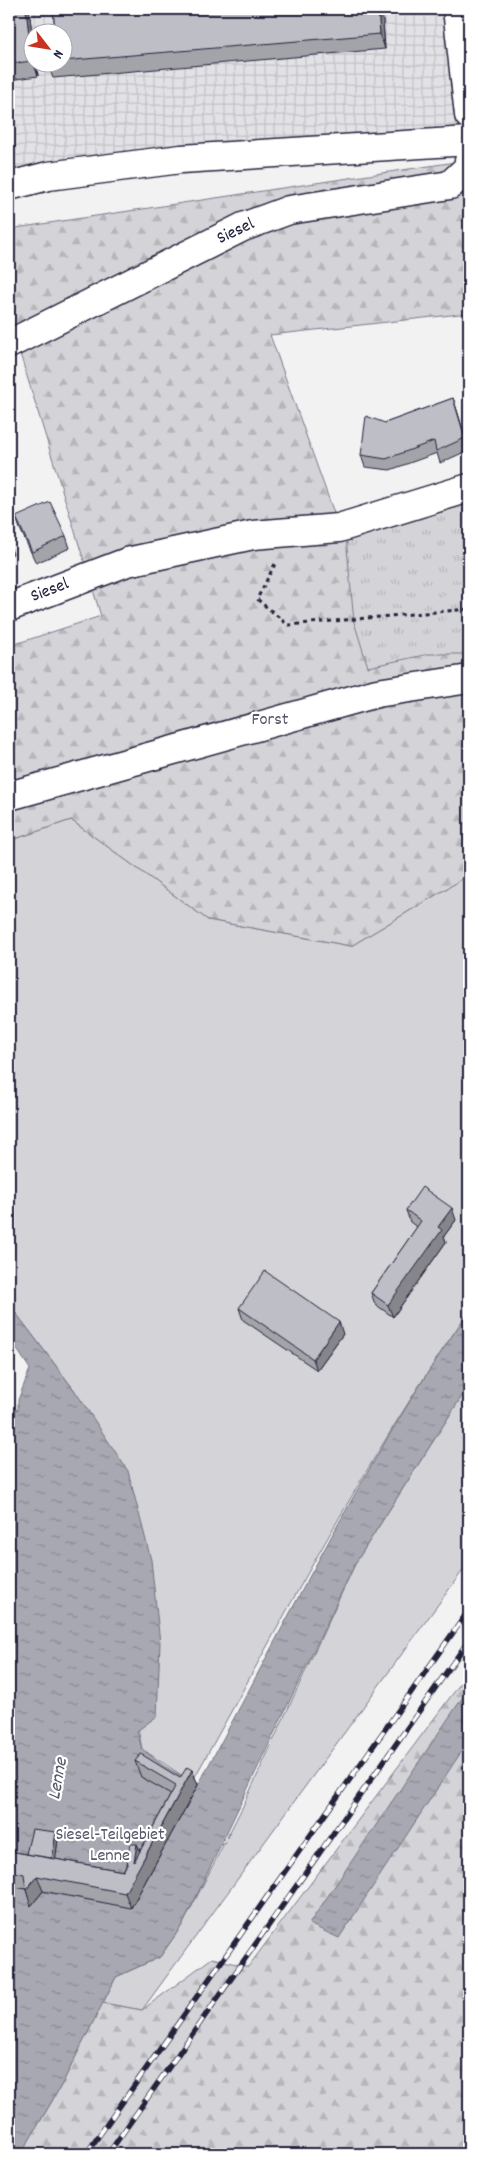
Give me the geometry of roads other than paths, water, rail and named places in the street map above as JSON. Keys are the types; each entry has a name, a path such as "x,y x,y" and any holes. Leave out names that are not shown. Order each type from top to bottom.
{"street":[{"path":"458,9 469,115"},
{"path":"9,186 48,176 181,159 469,141"},
{"name":"Siesel","path":"9,344 243,227 289,210 450,185 468,168 469,160"},
{"name":"Siesel","path":"9,607 127,562 253,535 340,528 469,488"},
{"path":"9,796 377,693 469,679"}],"water":[{"name":"Siesel-Teilgebiet Lenne","path":"9,1304 75,1391 128,1471 151,1560 160,1643 157,1716 137,1731 142,1749 164,1766 192,1782 141,1776 182,1801 132,1873 54,1873 58,1838 27,1870 9,1866 9,1407 18,1410 18,1400 30,1369 9,1337"},
{"path":"469,1311 469,1385 356,1562 183,1924 160,1957 116,1977 62,2084 21,2154 9,2154 9,1886 124,1906 199,1783 295,1603 395,1425"},
{"path":"469,1688 469,1740 339,1938 309,1924"}],"railway":[{"path":"86,2154 469,1610"},
{"path":"108,2154 469,1640"}],"park label":[{"name":"Forst","path":"270,720"}],"water label":[{"name":"Lenne","path":"59,1779"}]}
